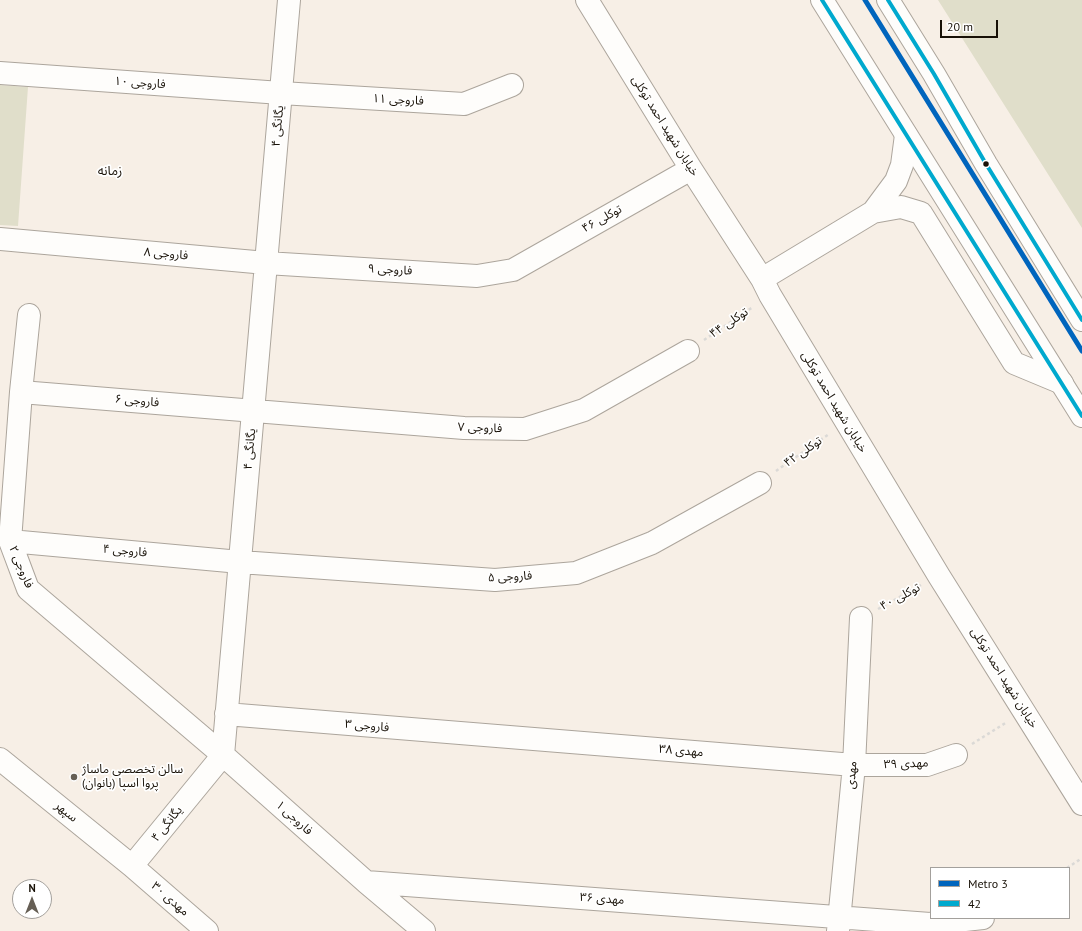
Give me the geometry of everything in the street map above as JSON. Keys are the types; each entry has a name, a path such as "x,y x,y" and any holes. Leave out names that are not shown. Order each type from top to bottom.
{"street":[{"name":"یگانگی ۴","path":"132,866 223,755 289,0"},
{"name":"خیابان شهید احمد توکلی","path":"587,0 766,287 939,576 1082,804"},
{"path":"822,0 1082,416"},
{"path":"888,0 934,74 986,164 1082,320"},
{"name":"فاروجی ۱۰","path":"0,73 281,93"},
{"name":"فاروجی ۱۱","path":"281,93 464,104 512,85"},
{"path":"766,287 873,212 896,181 902,165 906,135"},
{"name":"توکلی ۴۶","path":"513,270 691,169"},
{"path":"873,212 901,207 921,213 1014,363 1062,384"},
{"name":"فاروجی ۸","path":"0,239 266,263"},
{"name":"فاروجی ۹","path":"266,263 477,276 513,270"},
{"name":"فاروجی ۲","path":"29,315 20,392 10,541 28,589 223,755"},
{"name":"فاروجی ۷","path":"253,411 464,428 525,429 584,410 688,351"},
{"name":"فاروجی ۶","path":"20,392 253,411"},
{"name":"فاروجی ۵","path":"240,562 496,580 576,573 652,543 760,483"},
{"name":"فاروجی ۴","path":"10,541 240,562"},
{"name":"مهدی","path":"838,924 854,765 861,618"},
{"name":"فاروجی ۳","path":"226,714 508,737"},
{"name":"مهدی ۳۸","path":"508,737 854,765"},
{"name":"فاروجی ۱","path":"223,755 366,882 424,931"},
{"name":"مهدی ۳۹","path":"854,765 927,765 956,755"},
{"name":"سپهر","path":"0,759 132,866"},
{"name":"مهدی ۳۰","path":"132,866 207,931"},
{"name":"مهدی ۳۶","path":"366,882 838,924 930,924 974,919"}],"path":[{"name":"توکلی ۴۴","path":"688,351 766,287"},
{"name":"توکلی ۴۲","path":"760,483 846,422"},
{"name":"توکلی ۴۰","path":"861,618 939,576"},
{"path":"956,755 1024,711"},
{"path":"1068,867 1082,858"}],"shaded area":[{"path":"938,0 1082,0 1082,228"},
{"path":"0,85 28,87 18,226 0,225"}],"metro line":[{"name":"3","path":"865,0 1082,351"}],"transit line":[{"name":"42","path":"822,0 1082,416"},
{"name":"42","path":"888,0 934,74 986,164 1082,320"}],"place":[{"name":"سالن تخصصی ماساژ پروا اسپا (بانوان)","path":"74,777"}],"district":[{"name":"زمانه","path":"110,171"}]}
